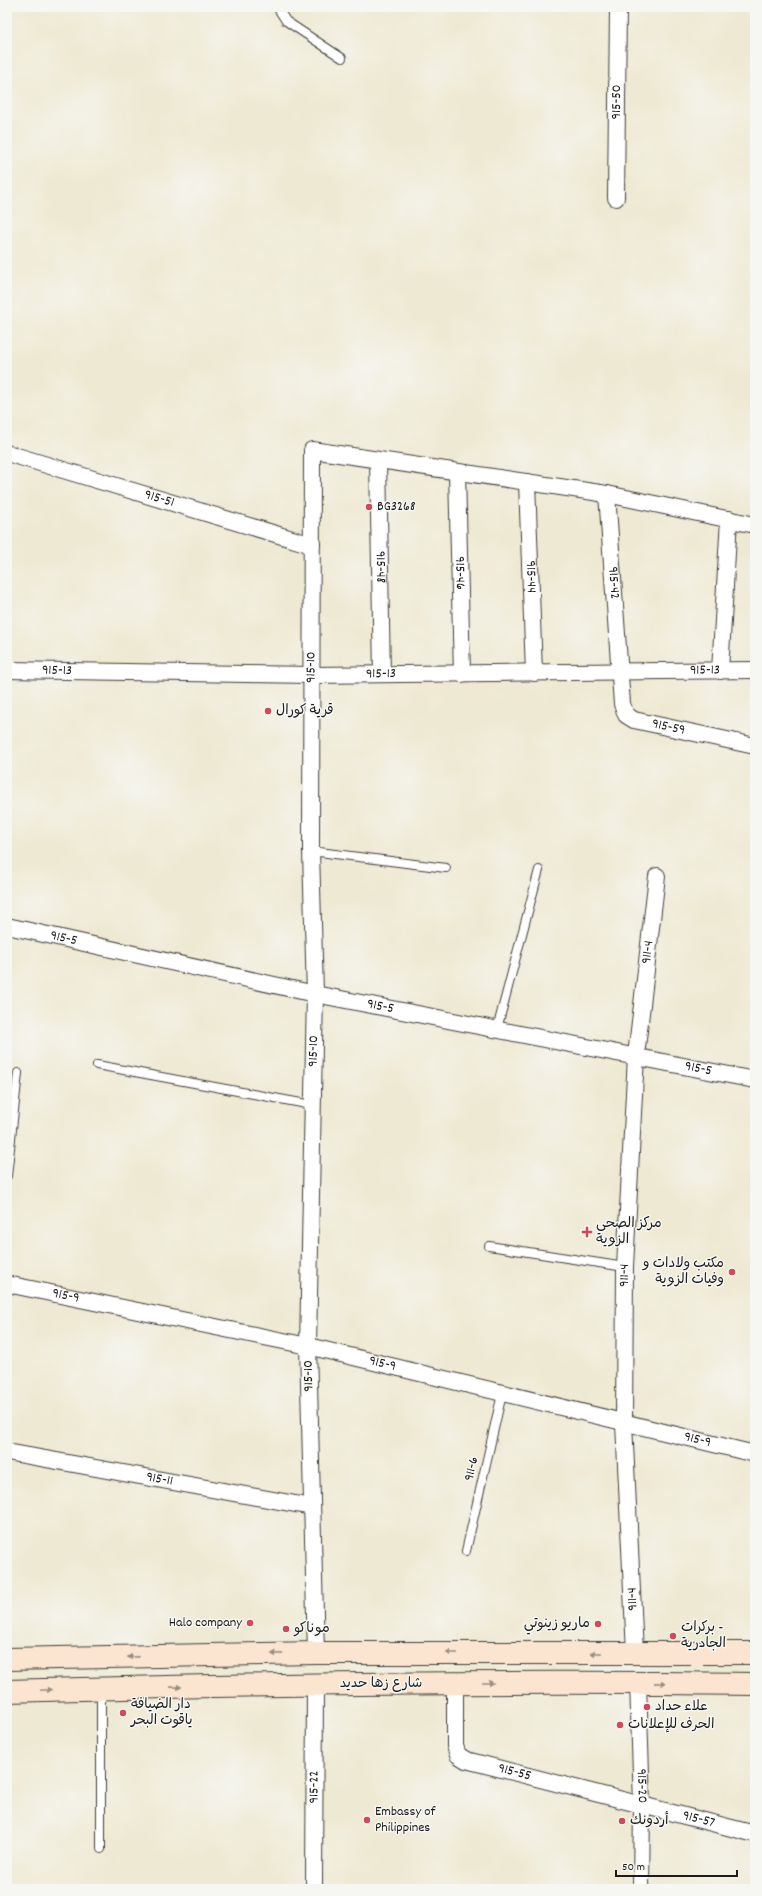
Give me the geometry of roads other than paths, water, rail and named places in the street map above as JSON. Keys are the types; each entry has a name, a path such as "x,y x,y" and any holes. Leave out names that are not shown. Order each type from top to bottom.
{"street":[{"name":"915-50","path":"616,198 618,7"},
{"name":"915-10","path":"316,1653 308,1346 315,994 311,851 312,450 378,460"},
{"name":"915-51","path":"7,453 312,545"},
{"path":"378,460 606,494 755,525"},
{"name":"915-48","path":"378,460 382,674"},
{"name":"915-46","path":"458,472 462,674"},
{"name":"915-44","path":"527,482 534,673"},
{"name":"915-42","path":"606,494 618,672"},
{"path":"720,671 729,519"},
{"name":"915-13","path":"7,670 312,675 755,670"},
{"name":"915-59","path":"618,672 622,704 626,715 634,720 755,746"},
{"name":"911-4","path":"635,1653 624,1423 625,1267 636,1056 657,876"},
{"name":"915-5","path":"7,926 315,994 755,1080"},
{"name":"915-9","path":"7,1284 308,1346 755,1454"},
{"name":"915-11","path":"7,1452 312,1507"},
{"path":"7,1659 316,1653 755,1653"},
{"path":"315,1684 316,1653"},
{"name":"شارع زها حديد","path":"7,1691 315,1684 638,1682 755,1684"},
{"name":"915-20","path":"638,1682 642,1805 641,1889"},
{"name":"915-55","path":"455,1683 455,1746 458,1755 466,1760 642,1805"},
{"name":"915-22","path":"314,1889 315,1684"},
{"name":"915-57","path":"642,1805 755,1834"}],"lane":[{"path":"277,7 286,21 342,58"},
{"path":"311,851 446,868"},
{"path":"497,1029 539,870"},
{"path":"97,1065 312,1105"},
{"path":"7,1176 18,1073"},
{"path":"490,1246 625,1267"},
{"name":"911-6","path":"466,1551 502,1394"},
{"path":"101,1688 101,1849"}],"place":[{"name":"BG3268","path":"369,507"},
{"name":"قرية كورال","path":"268,711"},
{"name":"مركز الصحي الزوية","path":"587,1232"},
{"name":"مكتب ولادات و وفيات الزوية","path":"732,1272"},
{"name":"Halo company","path":"250,1623"},
{"name":"ماريو زينوتي","path":"598,1624"},
{"name":"موناكو","path":"286,1629"},
{"name":"بركرات - الجادرية","path":"673,1636"},
{"name":"علاء حداد","path":"647,1707"},
{"name":"دار الضيافة ياقوت البحر","path":"123,1713"},
{"name":"الحرف للإعلانات","path":"620,1725"},
{"name":"Embassy of Philippines","path":"367,1820"},
{"name":"أردونك","path":"622,1821"}]}
